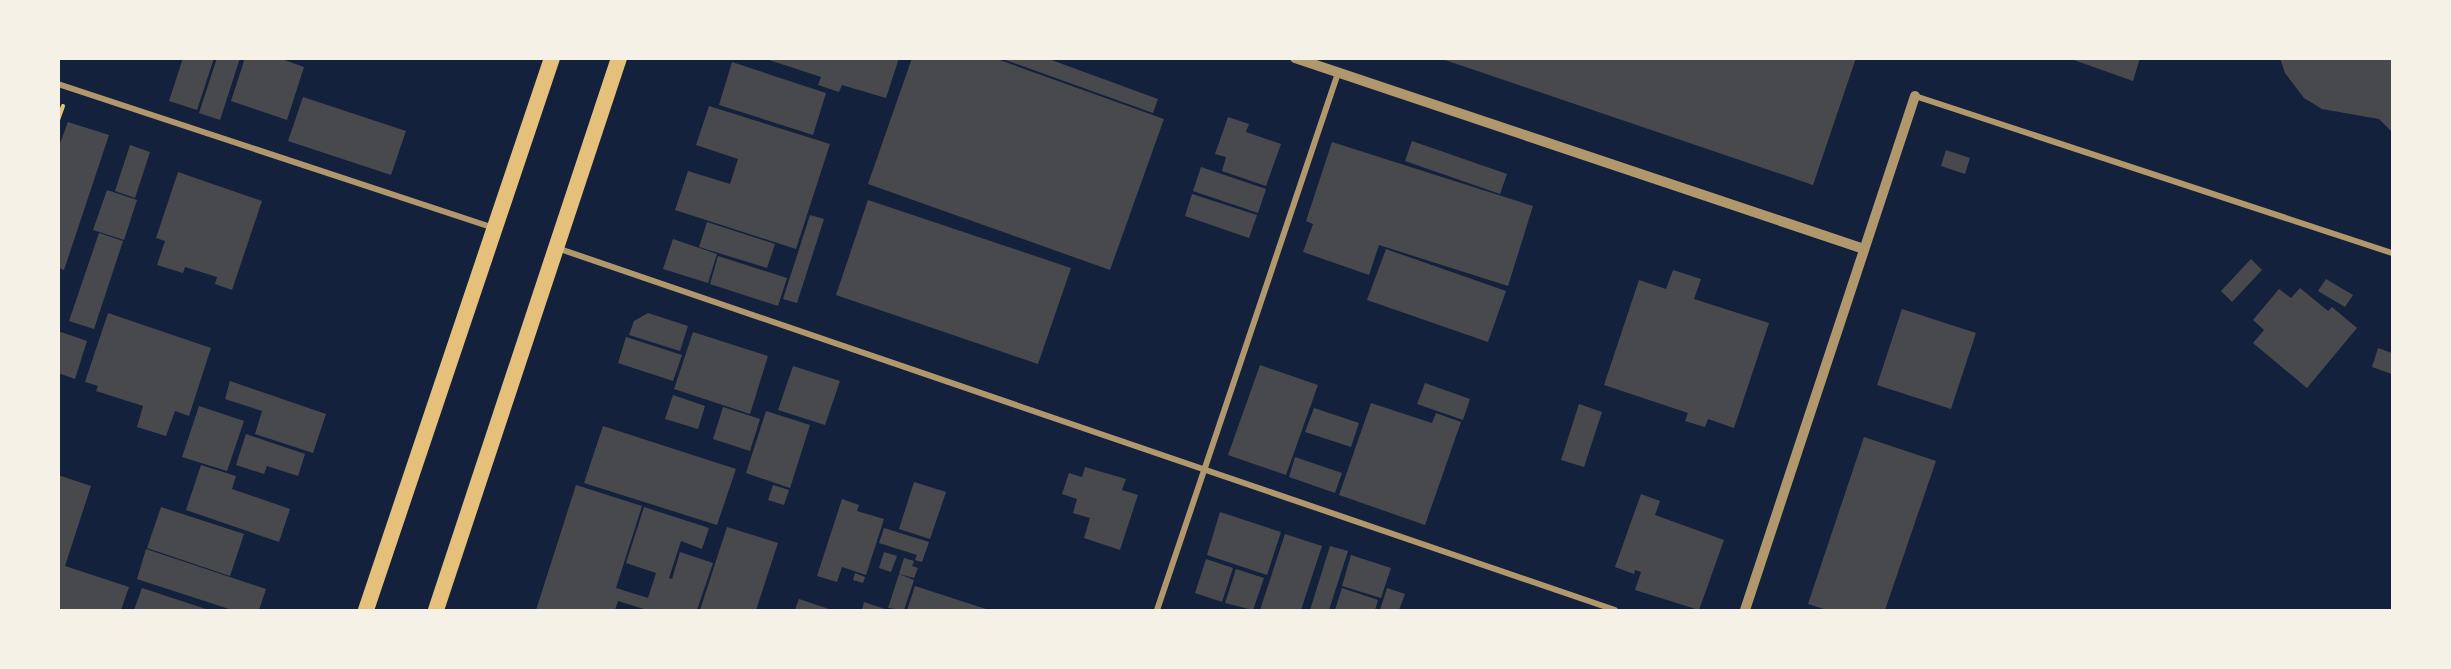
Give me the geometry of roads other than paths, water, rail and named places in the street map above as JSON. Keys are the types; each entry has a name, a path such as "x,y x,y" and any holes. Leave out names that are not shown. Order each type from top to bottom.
{"highway":[{"path":"366,610 552,58"},
{"path":"436,610 619,58"}],"street":[{"path":"1295,58 1864,249"},
{"path":"1157,610 1338,73"},
{"path":"58,84 495,229"},
{"path":"1745,610 1915,96 2392,253"},
{"path":"557,248 1615,610"}]}
